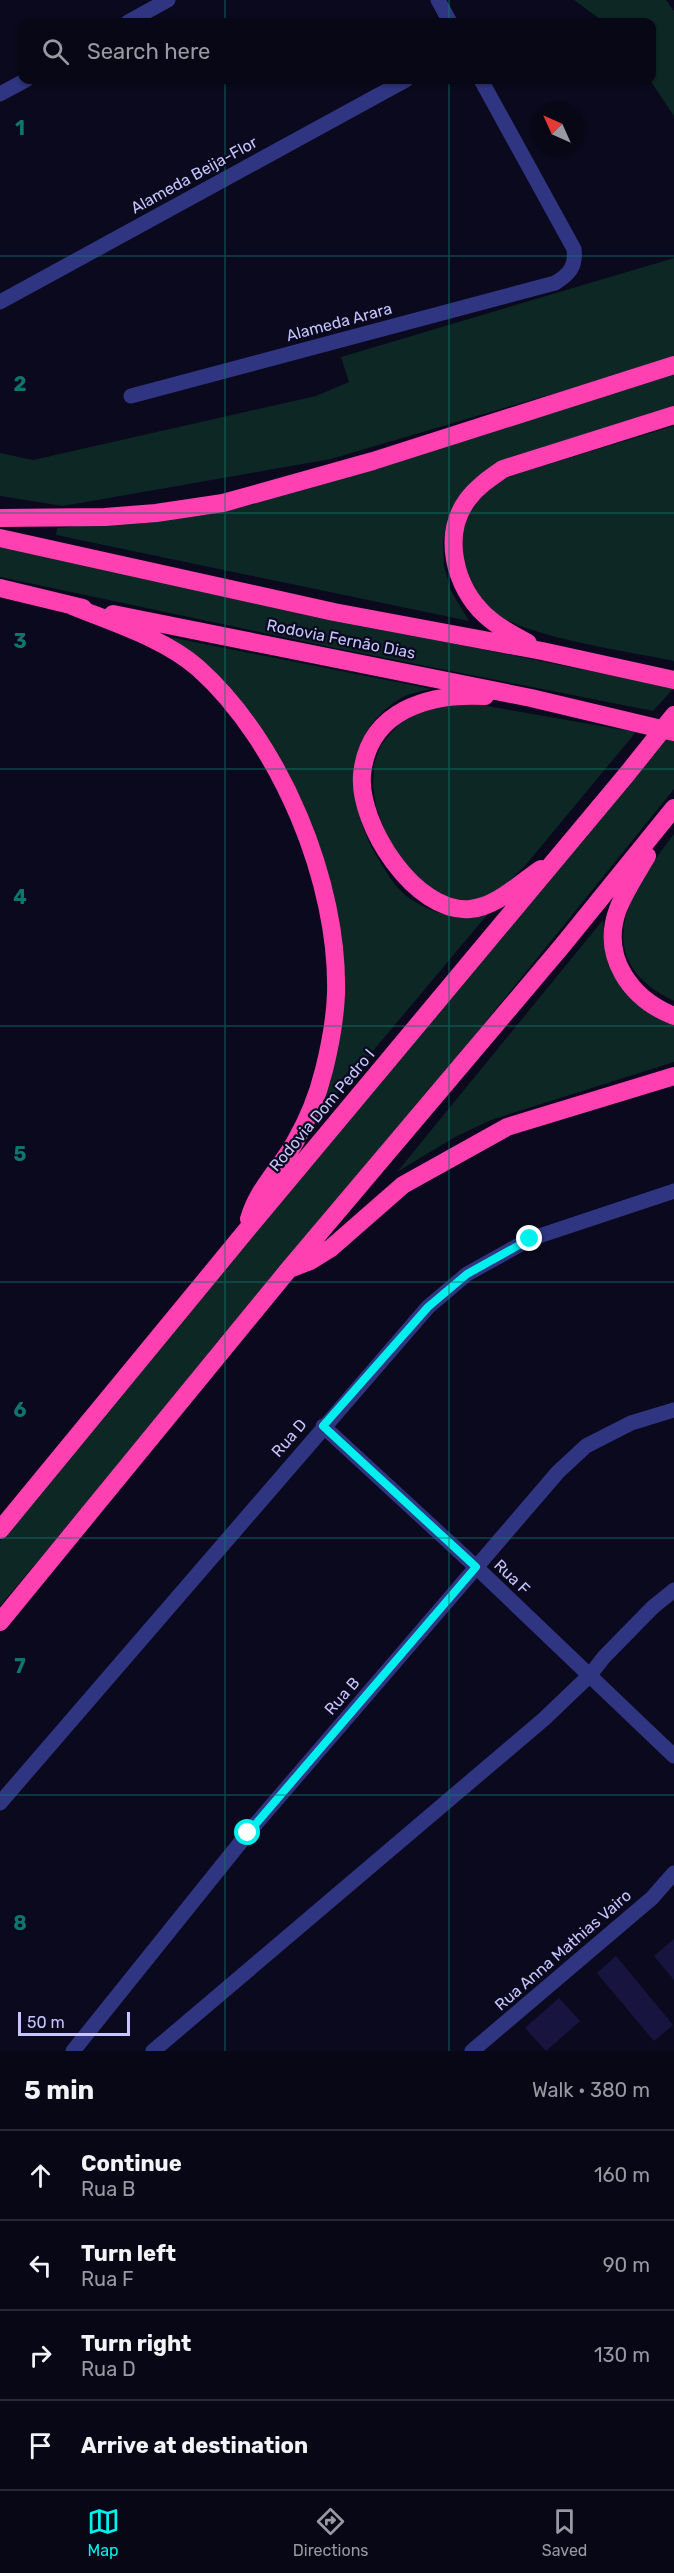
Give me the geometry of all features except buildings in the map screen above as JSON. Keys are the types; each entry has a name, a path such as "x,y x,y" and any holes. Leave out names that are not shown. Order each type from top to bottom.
{"highway":[{"path":"0,518 105,517 156,513 223,503 373,460 674,365"},
{"path":"542,651 487,617 464,588 454,555 459,515 480,485 503,469 674,415"},
{"name":"Rodovia Fernão Dias","path":"0,538 334,612 542,651 674,680"},
{"name":"Rodovia Fernão Dias","path":"0,588 72,606 531,698 674,732"},
{"path":"72,606 171,649 197,667 236,708 277,774 321,876 330,918 336,995 323,1071 311,1108 296,1141 265,1183 252,1206 245,1232"},
{"path":"531,698 479,695 427,699 404,709 383,728 368,751 362,777 366,806 387,853 399,870 414,887 432,900 452,908 470,909 492,903 562,854"},
{"name":"Rodovia Dom Pedro I","path":"0,1530 245,1232 562,854 674,715"},
{"path":"674,809 622,901 613,934 614,954 622,974 634,992 652,1006 674,1016"},
{"path":"0,1622 289,1269 555,955 674,809"},
{"path":"289,1269 310,1261 331,1248 403,1185 507,1127 674,1076"}],"street":[{"path":"135,18 168,0"},
{"path":"438,0 448,18"},
{"path":"0,94 19,84"},
{"name":"Alameda Beija-Flor","path":"0,302 399,84"},
{"name":"Alameda Arara","path":"131,396 555,283 572,269 576,260 574,249 484,84"},
{"name":"Rua D","path":"0,1803 428,1307 467,1274 530,1239 674,1191"},
{"name":"Rua B","path":"73,2051 248,1833 558,1472 586,1446 631,1423 674,1410"},
{"name":"Rua F","path":"323,1426 476,1567 674,1756"},
{"path":"153,2051 544,1719 590,1675 604,1657 653,1607 674,1590"},
{"name":"Rua Anna Mathias Vairo","path":"472,2051 652,1898 674,1873"}],"green space":[{"path":"574,0 666,0 674,11 674,116 653,84 656,84 656,18 599,18"},
{"path":"674,258 674,358 331,459 63,506 0,496 0,453 33,460 316,396 349,382 341,357"},
{"path":"674,374 674,406 541,448 459,498 447,520 443,542 444,566 451,591 469,621 56,535 57,528 206,515 251,505 388,465"},
{"path":"674,426 674,661 606,648 529,629 509,621 488,606 470,580 461,545 465,522 485,494 504,478"},
{"path":"0,547 337,620 674,688 653,711 335,648 0,577"},
{"path":"169,637 432,689 401,698 381,713 368,731 359,750 355,771 355,793 359,815 377,857 392,881 406,896 444,914 487,915 310,1126 340,940 262,733 242,705 220,681"},
{"path":"448,703 481,705 636,732 524,867 505,885 488,896 469,901 451,900 412,878 387,836 376,807 373,786 374,764 381,745 407,715"},
{"path":"668,736 674,738 674,789 386,1145 0,1606 0,1541"},
{"path":"674,834 674,1001 647,984 631,965 624,944 624,923 631,901 643,878"},
{"path":"603,920 609,956 621,984 642,1005 674,1023 674,1062 491,1120 455,1137 397,1172"}],"route":[{"path":"248,1833 476,1567 323,1426 428,1307 467,1274 530,1239"}]}
